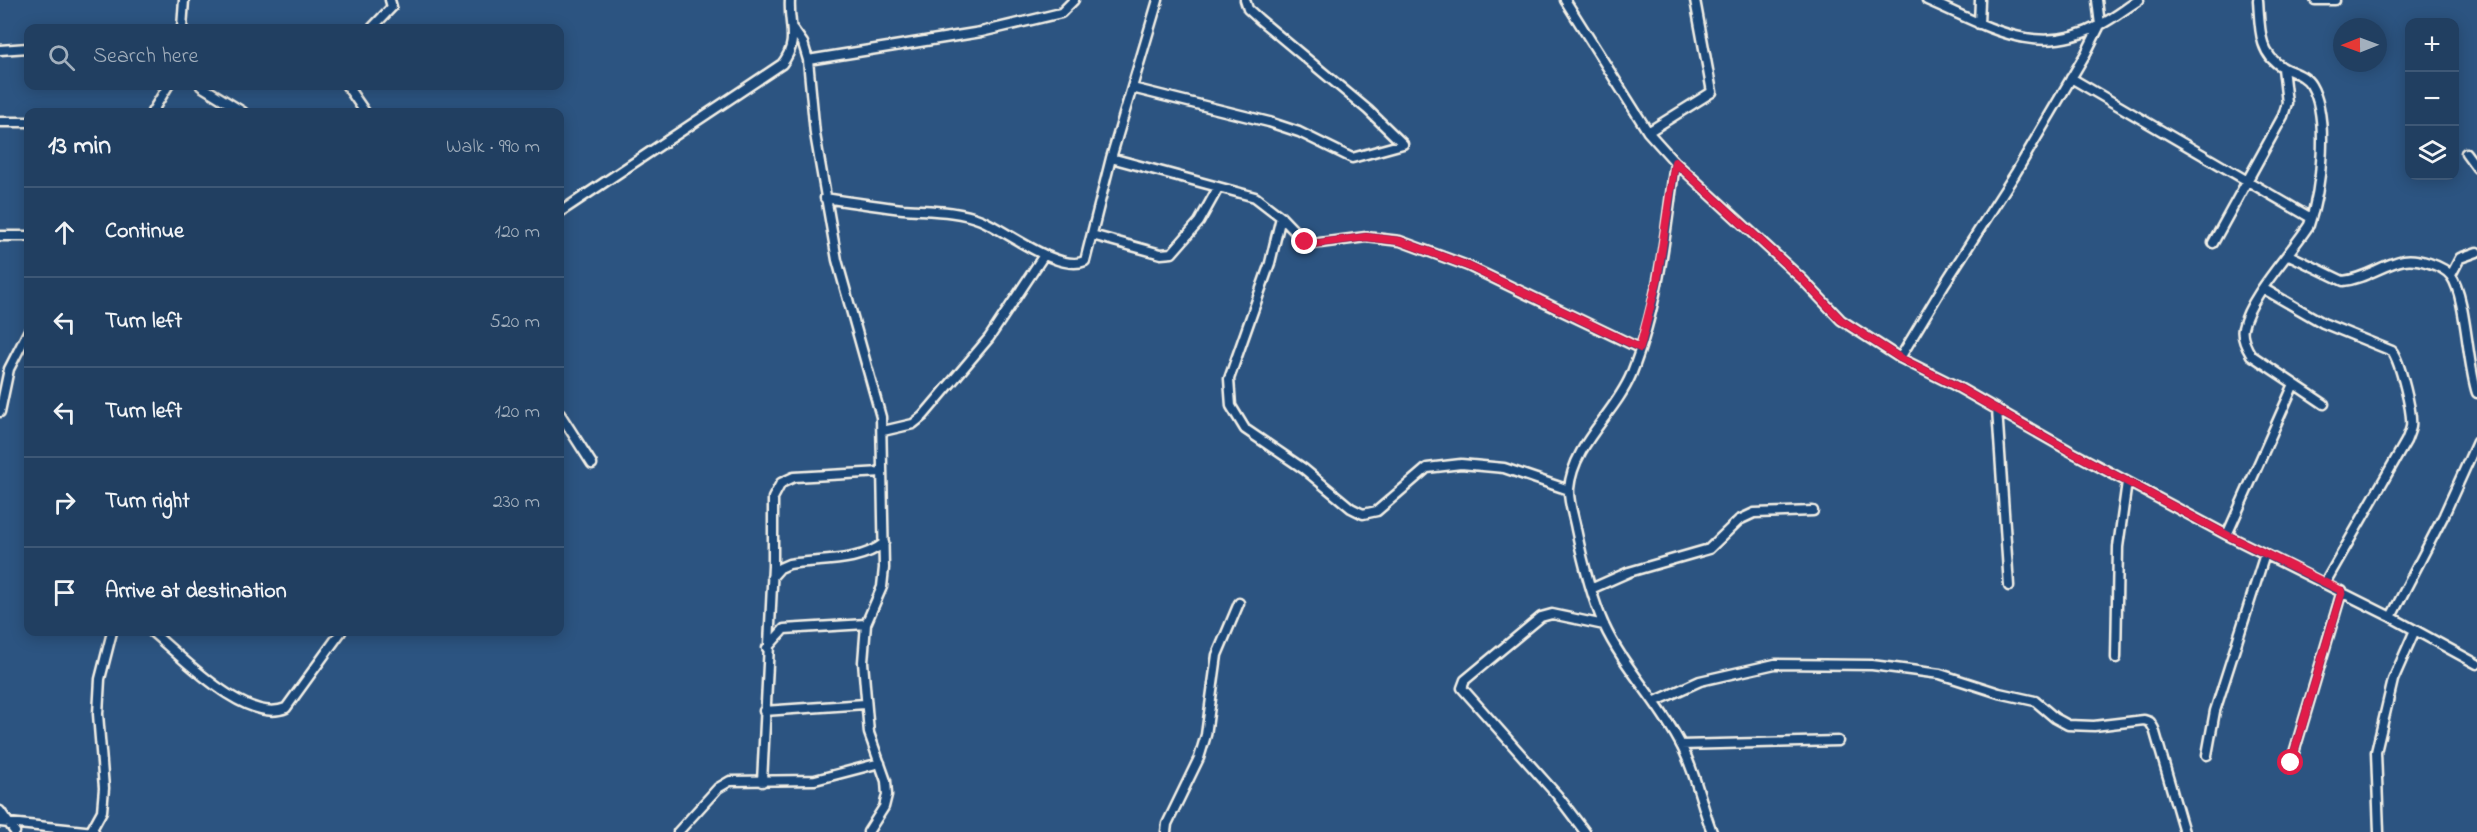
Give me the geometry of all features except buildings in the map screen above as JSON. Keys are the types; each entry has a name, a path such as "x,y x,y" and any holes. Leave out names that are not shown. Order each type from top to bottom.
{"street":[{"path":"182,24 184,0"},
{"path":"376,24 392,7 390,0"},
{"path":"564,209 782,64 792,52 793,29 790,0"},
{"path":"808,60 981,32 1061,13 1074,0"},
{"path":"825,198 953,213 978,219 1010,234 1044,255 1070,264 1085,261 1111,158 1158,0"},
{"path":"1132,88 1269,122 1299,132 1352,158 1403,144 1368,110 1248,9 1245,0"},
{"path":"1565,0 1629,106 1648,132 1675,162 1802,279 1841,320 1900,358 2127,482 2227,535 2391,616 2477,664"},
{"path":"1648,132 1712,92 1695,0"},
{"path":"1927,0 2000,33 2033,41 2048,41 2100,25 2139,0"},
{"path":"1979,24 1980,0"},
{"path":"1900,358 1944,283 2015,174 2071,78 2100,25 2097,0"},
{"path":"2258,0 2264,49 2268,58 2283,68 2303,76 2312,86 2320,118 2322,170 2312,218 2289,255 2250,308 2242,330 2245,344 2251,355 2324,404"},
{"path":"2315,0 2335,0"},
{"path":"793,29 803,43 808,60 815,134 837,260 883,431 882,587 866,624 863,662 865,704 873,749 880,763 887,795 884,807 868,832"},
{"path":"0,50 24,48"},
{"path":"2212,243 2283,116 2287,103 2283,68"},
{"path":"2071,78 2249,179 2312,218"},
{"path":"154,108 166,90"},
{"path":"207,90 237,108"},
{"path":"350,90 362,108"},
{"path":"0,122 24,122"},
{"path":"2466,153 2477,168"},
{"path":"1111,158 1255,197 1281,217 1301,238 1312,244 1366,237 1387,238 1468,266 1640,348"},
{"path":"1675,162 1657,281 1640,348 1617,403 1579,454 1569,490 1579,545 1604,625 1656,701 1681,745 1692,768 1698,797 1712,832"},
{"path":"1092,236 1161,254 1172,253 1199,222 1218,188"},
{"path":"1281,217 1270,263 1229,379 1231,406 1245,429 1304,469 1351,508 1364,514 1377,511 1427,468 1461,464 1504,468 1569,490"},
{"path":"0,236 24,236"},
{"path":"2451,275 2460,258 2477,252"},
{"path":"883,431 913,424 923,416 989,338 1044,255"},
{"path":"2289,255 2343,281 2402,261 2412,260 2436,266 2451,275 2458,292 2477,393"},
{"path":"2264,289 2323,323 2392,351 2398,363 2410,412 2411,426 2406,441 2325,583"},
{"path":"0,412 9,369 24,340"},
{"path":"2227,535 2294,384"},
{"path":"1997,409 2009,585"},
{"path":"564,420 592,465"},
{"path":"2391,616 2444,515 2477,442"},
{"path":"762,782 772,577 773,498 780,483 794,477 882,472"},
{"path":"2116,658 2118,547 2127,482"},
{"path":"1593,588 1629,572 1709,549 1739,520 1754,513 1813,511"},
{"path":"772,577 780,568 789,564 860,556 873,552 884,543"},
{"path":"2207,755 2215,711 2265,554"},
{"path":"2291,763 2342,591"},
{"path":"1166,832 1167,824 1199,758 1206,735 1217,655 1239,603"},
{"path":"1585,832 1557,795 1462,688 1465,680 1541,617 1552,614 1604,625"},
{"path":"767,648 784,629 866,624"},
{"path":"2379,832 2376,752 2392,680 2415,630"},
{"path":"4,823 92,832 102,811 104,788 98,714 100,679 111,636"},
{"path":"157,636 213,683 246,705 261,711 276,712 286,708 338,636"},
{"path":"1656,701 1700,681 1775,664 1861,664 1940,674 1999,693 2035,701 2055,718 2068,725 2094,726 2144,720 2154,729 2184,832"},
{"path":"764,711 865,704"},
{"path":"1681,745 1838,741"},
{"path":"678,832 718,788 730,781 815,780 880,763"},
{"path":"0,811 4,823 15,832"}],"route":[{"path":"1305,242 1312,244 1366,237 1400,241 1468,266 1583,323 1640,348 1657,281 1668,222 1675,162 1802,279 1841,320 1900,358 1954,385 2068,450 2227,535 2342,591 2319,662 2291,763"}]}
